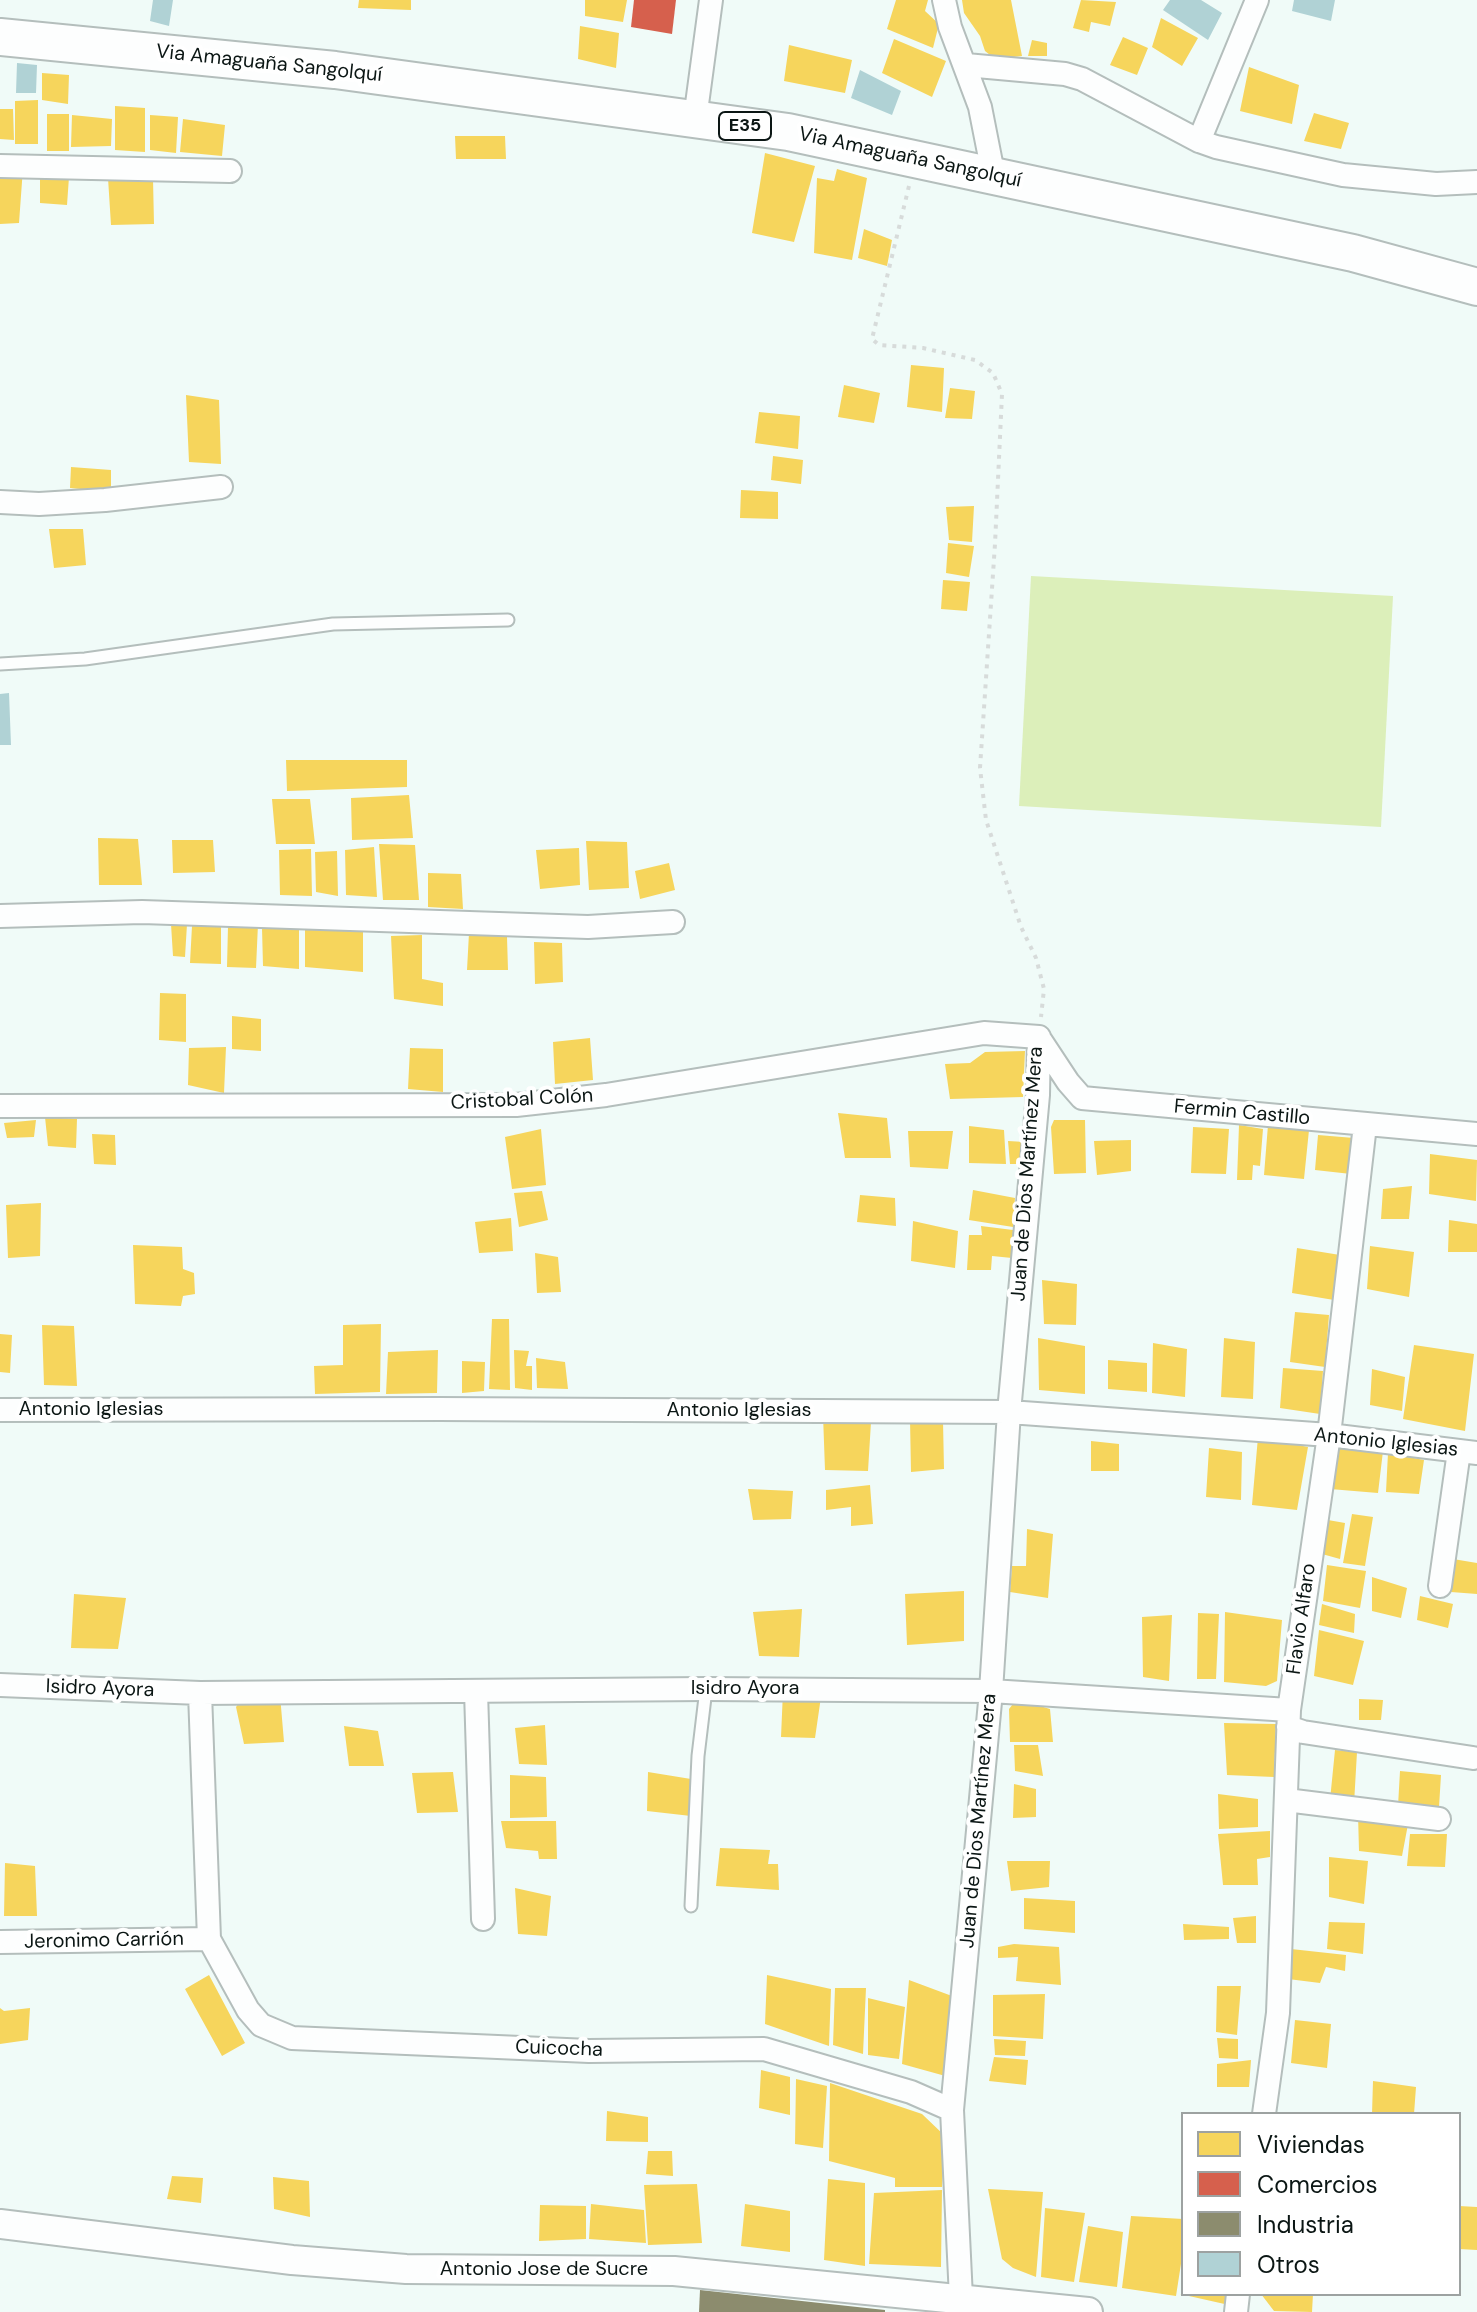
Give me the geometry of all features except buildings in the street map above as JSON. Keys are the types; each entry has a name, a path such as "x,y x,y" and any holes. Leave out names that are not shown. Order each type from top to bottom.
{"highway":[{"name":"Via Amaguaña Sangolquí","path":"0,37 335,70 788,132 1353,253 1477,287"}],"street":[{"path":"695,119 711,0"},
{"path":"944,0 950,27 980,107 994,178"},
{"path":"1199,141 1257,0"},
{"path":"966,65 1065,74 1082,79 1199,141 1343,175 1436,184 1477,182"},
{"path":"0,166 230,171"},
{"path":"0,502 39,504 105,500 221,487"},
{"path":"0,916 142,912 588,927 673,922"},
{"name":"Cristobal Colón","path":"0,1106 516,1105 606,1095 984,1033 1039,1037"},
{"path":"1039,1037 1082,1098"},
{"name":"Juan de Dios Martínez Mera","path":"949,2301 952,2110 991,1691 1009,1412 1038,1095 1039,1037"},
{"name":"Fermin Castillo","path":"1038,1095 1477,1134"},
{"name":"Flavio Alfaro","path":"1264,2112 1278,2013 1289,1719 1329,1435 1365,1125"},
{"name":"Antonio Iglesias","path":"0,1410 1009,1412 1329,1435 1468,1452"},
{"path":"1440,1586 1468,1452"},
{"name":"Isidro Ayora","path":"0,1685 200,1693 706,1689 991,1691 1289,1719 1303,1732 1473,1758"},
{"path":"476,1691 483,1919"},
{"path":"200,1693 209,1939"},
{"path":"1286,1800 1439,1819"},
{"name":"Cuicocha","path":"209,1939 254,2018 261,2025 292,2038 589,2051 764,2049 911,2092 952,2110"},
{"name":"Jeronimo Carrión","path":"0,1942 209,1939"},
{"name":"Antonio Jose de Sucre","path":"0,2224 292,2260 406,2269 674,2271 949,2301 1088,2312"}],"lane":[{"path":"0,664 85,659 333,624 508,620"},
{"path":"691,1906 698,1756 706,1689"}],"path":[{"name":"Juan de Dios Martínez Mera","path":"916,161 872,339 879,345 923,348 975,360 993,373 1002,394 980,768 986,820 1021,927 1036,958 1044,989 1039,1037"}],"green space":[{"path":"1031,576 1393,596 1381,827 1019,806"}]}
